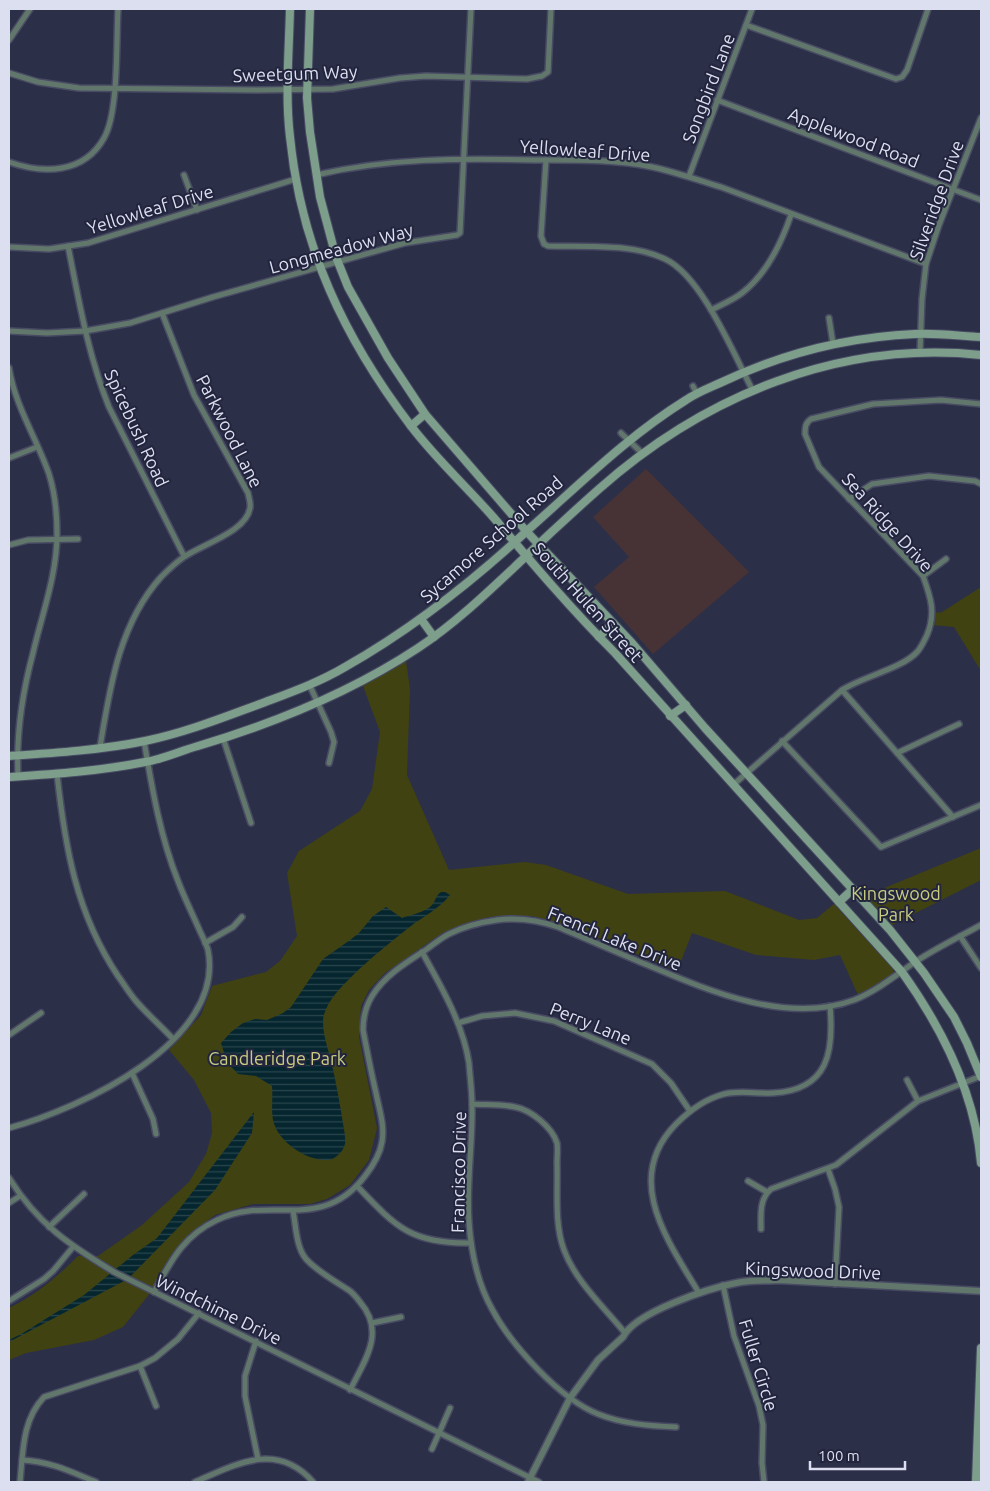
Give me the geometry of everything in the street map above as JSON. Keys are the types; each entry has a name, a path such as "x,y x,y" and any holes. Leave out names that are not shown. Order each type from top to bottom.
{"main road":[{"name":"South Hulen Street","path":"290,9 288,91 290,137 296,179 303,211 326,285 357,347 411,426 599,638 902,972 953,1056 963,1083 980,1146 981,1163"},
{"name":"South Hulen Street","path":"310,9 307,90 310,132 320,197 338,262 348,287 374,336 426,414 527,532 614,623 890,930 954,1017 981,1077"},
{"name":"Sycamore School Road","path":"13,756 144,741 180,732 310,686 346,667 421,618 463,586 527,532 629,440 687,399 743,372 788,356 840,342 920,334 981,337"},
{"name":"Sycamore School Road","path":"9,777 58,774 148,762 278,720 363,681 434,637 474,605 599,489 643,454 701,416 787,376 829,365 881,355 920,352 981,355"},
{"path":"411,426 426,414"},
{"path":"421,618 434,637"},
{"path":"599,638 614,623"},
{"path":"670,716 686,705"},
{"path":"838,902 853,889"},
{"path":"976,1482 981,1348"}],"street":[{"path":"9,40 30,9"},
{"path":"9,162 47,170 60,170 76,164 88,156 105,137 112,112 118,9"},
{"name":"Longmeadow Way","path":"9,331 48,333 85,331 130,323 405,243 460,233 471,9"},
{"name":"Sweetgum Way","path":"9,73 38,82 79,88 288,91 348,88 400,78 426,76 528,79 548,72 551,9"},
{"name":"Songbird Lane","path":"689,176 752,9"},
{"path":"746,25 896,79 902,77 907,70 928,9"},
{"name":"Applewood Road","path":"717,100 981,200"},
{"name":"Silveridge Drive","path":"920,352 922,299 926,264 939,225 981,118"},
{"name":"Yellowleaf Drive","path":"316,175 392,162 465,159 546,160 651,167 689,176 926,264"},
{"path":"546,160 541,236 544,244 548,246 618,247 666,259 685,273 706,300 753,391"},
{"path":"184,176 197,210"},
{"name":"Yellowleaf Drive","path":"9,247 32,249 88,243 296,179"},
{"path":"711,310 740,295 761,275 775,253 786,231 791,215"},
{"name":"Spicebush Road","path":"68,246 85,331 99,382 109,407 184,556"},
{"name":"Parkwood Lane","path":"100,747 113,674 121,648 136,612 145,597 161,577 184,556 237,528 245,520 250,509 248,493 194,395 162,313"},
{"path":"828,318 833,344"},
{"path":"9,368 17,399 54,491 57,539 50,588 23,696 13,756 18,776"},
{"path":"693,386 697,394"},
{"name":"Sea Ridge Drive","path":"733,785 853,682 896,666 916,653 924,642 932,621 932,599 923,576 819,467 805,434 806,424 811,419 873,404 941,400 981,404"},
{"path":"621,433 643,454"},
{"path":"9,458 37,447"},
{"path":"849,499 872,484 930,476 975,481 981,484"},
{"path":"9,545 28,540 78,539"},
{"path":"923,576 946,559"},
{"path":"310,686 334,742 329,763"},
{"path":"842,690 953,817"},
{"path":"897,753 959,724"},
{"path":"223,738 251,823"},
{"path":"9,1128 73,1106 107,1088 157,1054 173,1039 198,1008 208,982 209,964 205,943 178,882 164,844 144,741"},
{"path":"782,741 881,847 981,805"},
{"path":"58,774 62,822 71,868 92,930 103,951 135,1000 173,1039"},
{"path":"205,943 233,927 242,917"},
{"name":"French Lake Drive","path":"154,1292 171,1260 181,1247 204,1227 219,1219 247,1211 314,1209 326,1206 357,1186 372,1165 382,1142 382,1123 366,1050 363,1020 372,996 382,983 403,965 449,934 474,925 510,919 540,921 693,984 739,1000 758,1004 806,1008 830,1006 855,999 879,987 915,962 981,925"},
{"path":"960,936 981,968"},
{"name":"Francisco Drive","path":"422,952 458,1023 468,1062 472,1104 468,1198 470,1243 484,1290 492,1309 502,1325 538,1370 581,1406 621,1422 676,1427"},
{"path":"699,1293 667,1240 660,1224 652,1197 651,1182 651,1170 656,1155 671,1129 699,1105 723,1094 787,1092 810,1082 826,1064 830,1053 832,1029 830,1006"},
{"path":"9,1036 40,1012"},
{"name":"Perry Lane","path":"458,1023 482,1016 515,1013 554,1021 652,1064 671,1083 690,1111"},
{"path":"132,1072 153,1118 156,1134"},
{"path":"761,1229 763,1202 767,1192 775,1187 828,1168 849,1157 918,1102 981,1077"},
{"path":"908,1080 918,1102"},
{"path":"472,1104 516,1107 540,1120 550,1131 557,1143 558,1220 564,1250 583,1283 626,1333"},
{"path":"828,1168 839,1207 835,1284"},
{"name":"Windchime Drive","path":"9,1178 20,1196 49,1227 73,1247 114,1272 256,1341 529,1480 539,1482"},
{"path":"748,1181 767,1192"},
{"path":"357,1186 390,1220 403,1230 425,1239 452,1243 470,1243"},
{"path":"49,1227 84,1194"},
{"path":"9,1202 20,1196"},
{"path":"293,1211 301,1249 306,1258 322,1273 353,1292 368,1310 372,1323 369,1353 350,1390"},
{"path":"9,1301 44,1279 73,1247"},
{"name":"Kingswood Drive","path":"529,1480 570,1398 592,1367 626,1333 647,1316 666,1306 723,1285 775,1280 981,1291"},
{"name":"Fuller Circle","path":"723,1285 734,1336 760,1406 763,1425 762,1463 764,1482"},
{"path":"20,1482 29,1419 35,1407 44,1397 140,1366 155,1358 178,1340 199,1313"},
{"path":"372,1323 401,1317"},
{"path":"256,1341 246,1376 245,1396 258,1459"},
{"path":"140,1366 156,1406"},
{"path":"432,1449 450,1408"},
{"path":"195,1482 234,1465 258,1459 294,1465 313,1482"},
{"path":"22,1460 58,1466 96,1482"}],"shaded area":[{"path":"646,469 749,572 653,654 594,587 629,557 593,517"}],"green space":[{"path":"981,587 981,671 954,627 932,625 934,613 942,612"},
{"name":"Candleridge Park","path":"406,661 410,689 407,775 449,870 525,862 546,865 628,894 725,891 799,920 817,918 834,904 893,969 893,975 858,995 840,955 814,960 756,955 692,933 677,971 570,926 532,916 488,917 444,932 385,973 369,990 361,1006 359,1037 377,1128 369,1160 350,1185 327,1199 310,1204 253,1204 215,1215 187,1236 159,1282 123,1327 94,1340 26,1353 9,1360 9,1308 46,1285 78,1256 98,1256 142,1225 189,1182 206,1154 212,1133 211,1113 194,1080 169,1050 201,1015 212,986 266,972 280,961 297,936 287,873 299,851 360,811 372,789 380,732 363,686"},
{"name":"Kingswood Park","path":"981,848 981,880 892,925 865,896"}],"water":[{"path":"441,892 450,895 367,962 345,983 329,1003 324,1016 323,1027 337,1091 345,1144 338,1155 330,1160 310,1157 302,1153 286,1142 276,1128 272,1116 272,1086 256,1076 238,1074 227,1062 221,1043 243,1023 255,1019 267,1020 291,1007 323,959 359,933 373,916 386,907 402,918 429,907"},
{"path":"254,1112 252,1133 215,1190 128,1279 9,1342 9,1340 84,1295 157,1238"}]}
